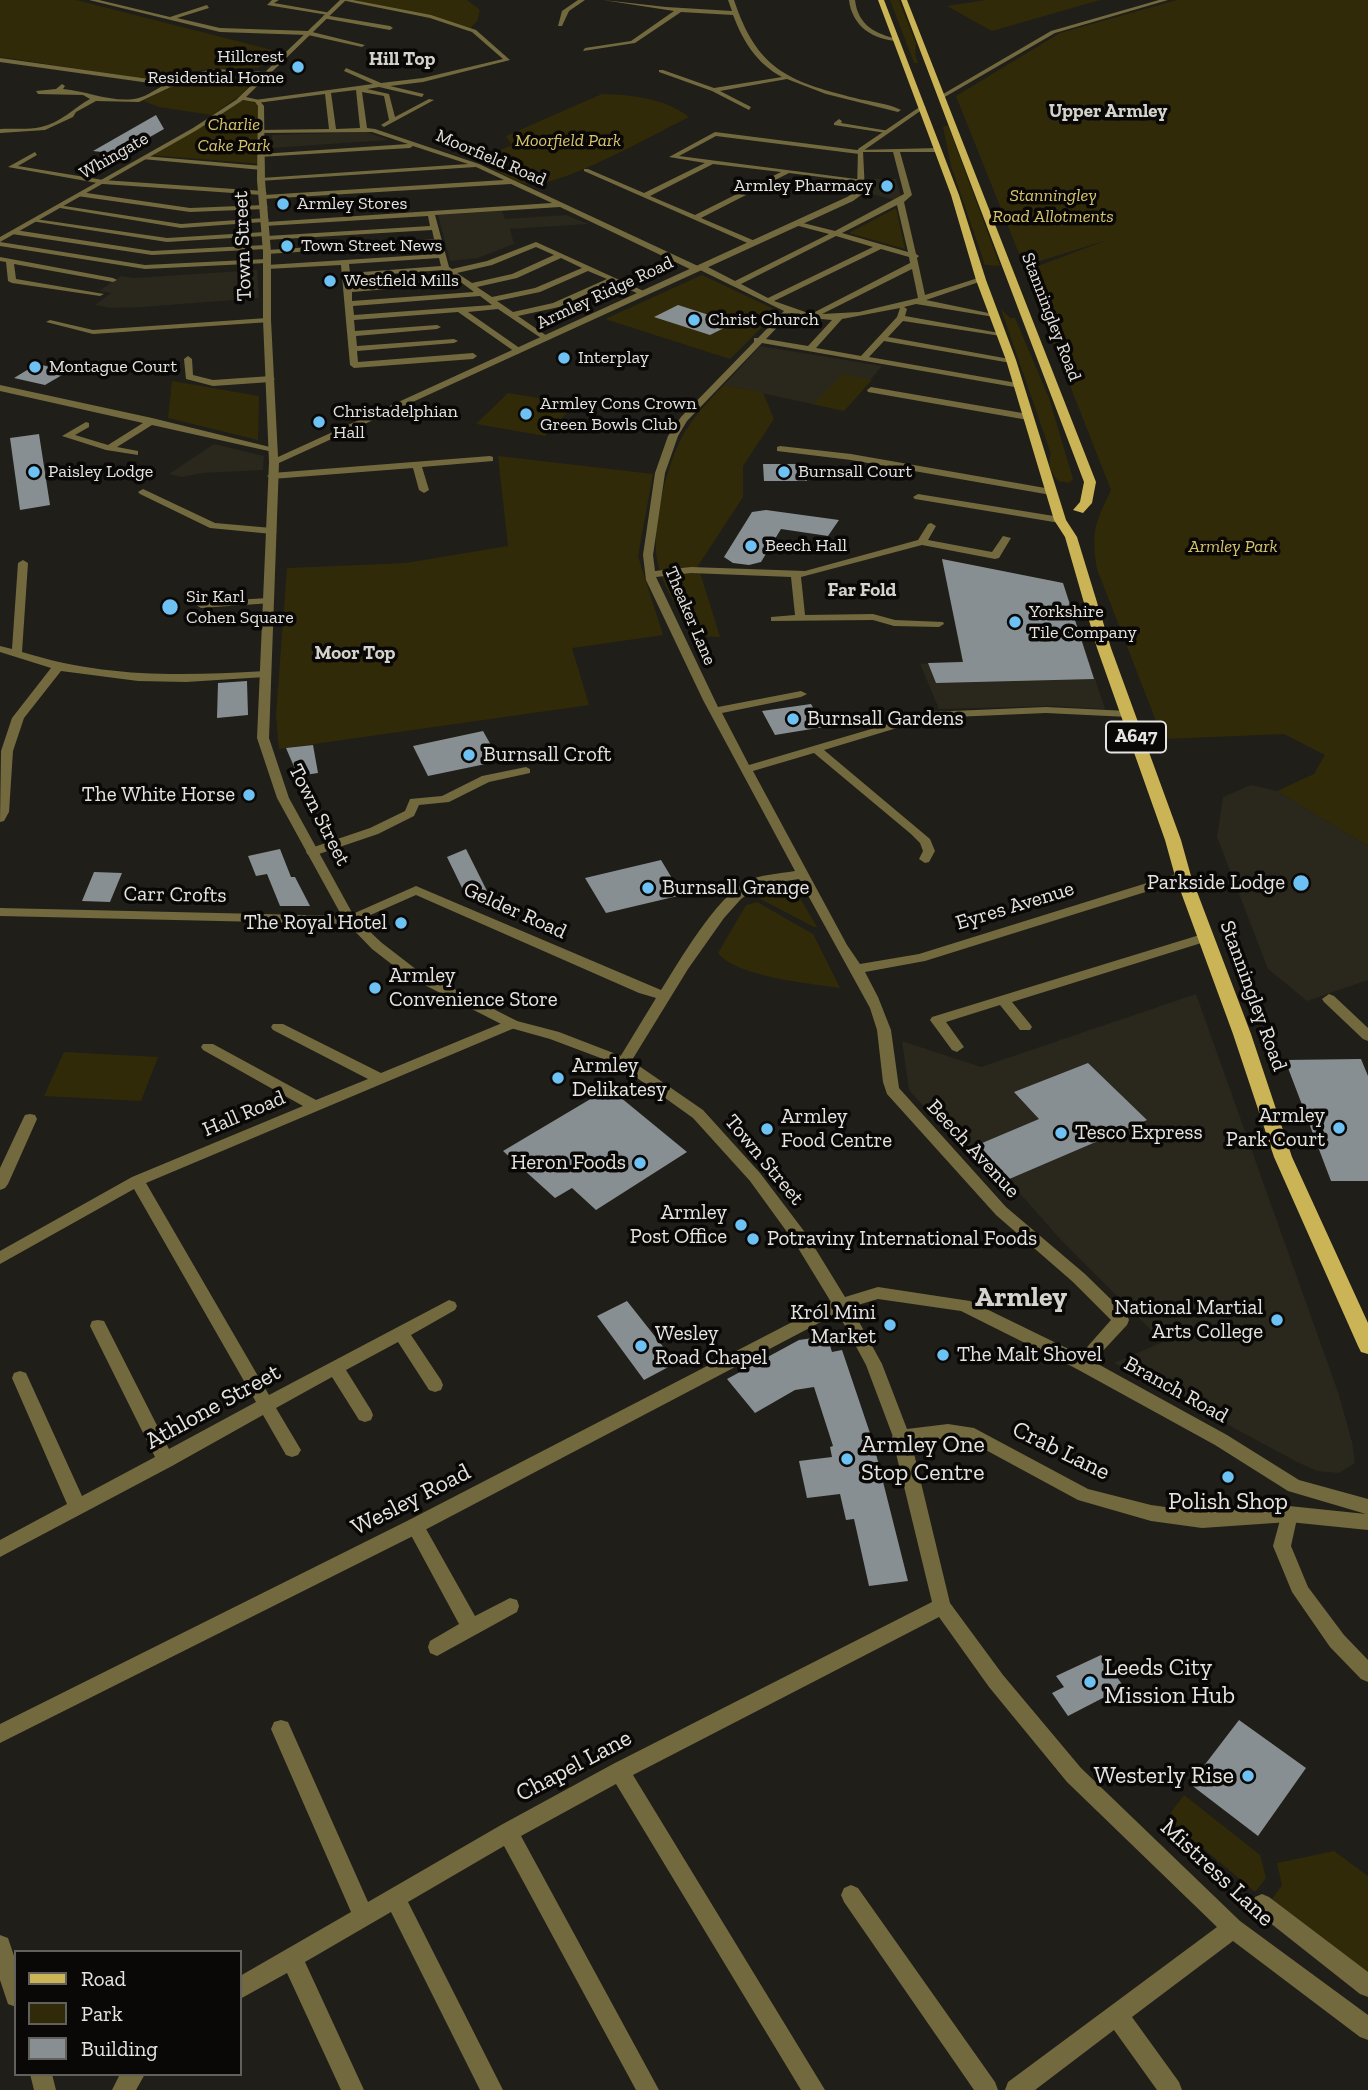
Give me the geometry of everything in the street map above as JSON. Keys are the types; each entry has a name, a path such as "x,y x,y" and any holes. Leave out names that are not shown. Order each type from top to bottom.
{"main road":[{"name":"Stanningley Road","path":"881,0 896,40 913,65 923,107 985,276 994,315 1011,360 1060,520 1071,537 1104,648 1173,840 1183,876 1242,1034 1283,1157 1368,1346"},
{"name":"Stanningley Road","path":"904,0 923,49 936,96 970,166 1010,278 1090,482 1086,503 1079,510 1071,537"},
{"path":"913,65 922,64 918,54 923,49"},
{"path":"923,107 936,96"},
{"path":"927,117 936,96"},
{"path":"985,276 1010,278"},
{"path":"985,276 1010,278"}],"street":[{"path":"92,0 220,30 307,34 362,45"},
{"path":"276,0 269,4 390,28"},
{"path":"243,98 257,101 381,86 438,77 507,60 474,31 431,17 344,0"},
{"name":"Whingate","path":"0,242 243,98 344,0"},
{"path":"560,25 561,16 568,7 582,0"},
{"path":"606,0 679,10 735,13"},
{"path":"731,0 757,55 774,69 848,99 898,110"},
{"path":"852,0 854,16 863,25 877,36 896,40"},
{"path":"936,96 1053,32 1165,0"},
{"path":"167,19 207,7"},
{"path":"585,50 633,42 679,10"},
{"path":"0,60 169,84"},
{"path":"346,71 381,86 422,95"},
{"path":"661,71 714,90 749,108"},
{"path":"38,92 60,88 84,93 95,99 137,101 169,84 201,72 268,72"},
{"path":"714,90 790,77"},
{"path":"359,89 387,95 392,120"},
{"path":"359,89 364,130"},
{"path":"328,93 333,131"},
{"path":"0,131 43,133 95,99"},
{"path":"373,130 431,100"},
{"name":"Town Street","path":"257,101 261,106 261,180 265,222 273,456 263,738 283,798 349,920 412,973 512,1024 554,1035 624,1062 698,1114 755,1177 801,1239 874,1364 901,1437 942,1606"},
{"path":"860,151 923,107"},
{"path":"905,119 927,117"},
{"path":"839,121 836,124 886,131"},
{"name":"Moorfield Road","path":"260,132 373,130 477,165 737,283 789,311 813,316 840,316 913,301 985,276"},
{"path":"860,151 860,180 672,157 715,134 860,151 939,149"},
{"path":"261,156 417,145"},
{"path":"737,283 908,195 896,150"},
{"path":"35,154 11,167 103,182 263,195 514,181"},
{"path":"144,158 262,168"},
{"path":"646,195 712,162"},
{"path":"261,180 477,165"},
{"path":"586,170 752,243"},
{"path":"696,218 787,172"},
{"name":"Armley Ridge Road","path":"273,456 485,366 798,223 861,192 860,180"},
{"path":"80,194 190,211 264,206"},
{"path":"863,359 913,301 915,260 900,201"},
{"path":"58,207 181,226 561,205"},
{"path":"431,214 448,270 544,338"},
{"path":"35,221 345,262 442,256"},
{"path":"798,223 880,246 915,260"},
{"path":"0,242 145,267 435,228"},
{"path":"15,232 152,253 438,241"},
{"path":"348,275 448,270 489,263 536,244 644,293"},
{"path":"770,300 880,246"},
{"path":"348,290 466,283 514,276 561,256"},
{"path":"0,259 113,280"},
{"path":"813,316 915,260"},
{"path":"10,261 12,281 100,294"},
{"path":"345,262 354,365 473,356"},
{"path":"491,300 537,290 588,268"},
{"path":"511,315 556,305 613,279"},
{"path":"349,304 481,294"},
{"path":"913,301 994,315"},
{"path":"349,318 499,307"},
{"path":"460,310 518,351"},
{"name":"Theaker Lane","path":"789,311 757,340 684,419 673,436 660,472 648,555 651,575 715,711 841,946 858,969"},
{"path":"420,313 485,366"},
{"path":"809,350 840,316"},
{"path":"901,318 1001,334"},
{"path":"50,322 93,332 267,320"},
{"path":"352,334 436,327"},
{"path":"881,338 1011,360"},
{"path":"757,340 1017,386"},
{"path":"352,349 454,341"},
{"path":"188,359 188,377 201,382 271,379"},
{"path":"0,388 152,421 273,456"},
{"path":"871,390 1028,417"},
{"path":"109,448 152,421"},
{"path":"86,425 67,436 135,453"},
{"path":"780,449 851,457 1051,492"},
{"path":"272,476 490,458"},
{"path":"417,465 424,490"},
{"path":"143,492 213,526 272,531"},
{"path":"918,497 1060,520"},
{"path":"922,542 931,526"},
{"path":"651,575 691,570 796,575 825,570 922,542 995,556 1006,538"},
{"path":"17,653 23,563"},
{"path":"796,575 800,618"},
{"path":"201,605 268,601"},
{"path":"775,618 873,617 894,622 939,624"},
{"path":"0,649 58,667 138,678 186,679 265,674"},
{"path":"0,818 3,812 7,751 18,718 58,667"},
{"path":"715,711 801,694"},
{"path":"747,769 942,713 1046,710 1128,714"},
{"path":"815,748 926,842 929,851 925,859"},
{"path":"312,852 386,825 410,813 414,802 444,799 486,779 526,771"},
{"path":"624,1062 733,898 751,884 803,874"},
{"name":"Eyres Avenue","path":"858,969 920,958 1183,876"},
{"name":"Gelder Road","path":"349,920 416,890 644,990 666,996"},
{"name":"Carr Crofts","path":"0,912 349,920"},
{"path":"957,1047 937,1020 1206,937"},
{"name":"Beech Avenue","path":"858,969 884,1030 886,1070 892,1090 1001,1211 1079,1278 1121,1320 1081,1363"},
{"path":"1002,999 1025,1027"},
{"path":"1329,999 1368,1035"},
{"name":"Hall Road","path":"0,1258 137,1181 512,1024"},
{"path":"278,1027 382,1080"},
{"path":"208,1047 317,1107"},
{"path":"0,1184 30,1119"},
{"path":"137,1181 292,1450"},
{"name":"Branch Road","path":"841,1304 878,1293 964,1305 1081,1363 1305,1490 1368,1507"},
{"name":"Wesley Road","path":"0,1734 415,1526 841,1304"},
{"name":"Athlone Street","path":"0,1549 449,1306"},
{"path":"98,1326 166,1461"},
{"path":"400,1332 435,1385"},
{"path":"335,1367 365,1415"},
{"path":"20,1378 78,1508"},
{"name":"Crab Lane","path":"901,1437 948,1431 974,1435 1084,1495 1151,1513 1202,1520 1289,1514 1368,1522"},
{"path":"1305,1490 1299,1508 1289,1514 1282,1546 1301,1592 1337,1641 1368,1673"},
{"path":"415,1526 471,1627"},
{"path":"437,1647 510,1606"},
{"name":"Chapel Lane","path":"242,1987 620,1770 942,1606"},
{"name":"Mistress Lane","path":"942,1606 996,1681 1074,1775 1233,1928 1368,2029"},
{"path":"281,1729 363,1917"},
{"path":"620,1770 814,2090"},
{"path":"508,1832 648,2090"},
{"path":"851,1895 987,2090"},
{"path":"395,1898 492,2090"},
{"path":"1262,1904 1368,1986"},
{"path":"1016,2090 1233,1928"},
{"path":"0,1947 14,1990"},
{"path":"292,1959 353,2090"},
{"path":"1116,2014 1171,2090"}],"shaded area":[{"path":"367,132 388,140 272,148 272,135"},
{"path":"871,179 896,179 901,197 895,200 871,194"},
{"path":"502,211 505,219 566,215 588,224 510,229 514,244 478,258 450,261 438,215"},
{"path":"257,270 259,298 143,307 111,308 95,305 111,293 99,291 121,276 134,278"},
{"path":"760,346 882,366 844,411 724,385"},
{"path":"214,444 264,456 263,470 202,473 182,477 169,474"},
{"name":"Yorkshire Tile Company","path":"942,559 1063,583 1105,709 1052,706 939,709 920,664 962,661"},
{"name":"Parkside Lodge","path":"1251,785 1277,791 1368,846 1368,980 1307,1001 1268,969 1217,837 1223,797"},
{"path":"1196,994 1338,1392 1355,1463 1339,1473 1317,1471 1297,1462 1114,1363 1163,1342 1062,1241 984,1153 958,1144 909,1090 902,1041 981,1067"}],"green space":[{"path":"0,0 76,0 280,52 258,68 208,69 165,82 0,57"},
{"path":"357,0 467,0 480,10 477,21 468,31 428,17 353,3"},
{"path":"890,0 899,0 916,44 918,63 914,63"},
{"path":"986,0 1100,0 992,31 947,6"},
{"path":"1177,0 1368,0 1368,846 1277,791 1314,774 1325,755 1284,734 1163,739 1097,569 1094,545 1096,528 1111,490 1025,271 1107,240 1024,266 956,96 1060,33"},
{"path":"218,72 252,72 258,75 241,95 212,115 159,107 143,101 190,77"},
{"name":"Moorfield Park","path":"602,94 659,102 689,117 584,169 543,183 522,183 478,160 512,145 506,136"},
{"name":"Charlie Cake Park","path":"238,101 250,101 261,106 262,164 149,155"},
{"path":"948,125 1000,266 985,265 951,166 943,127"},
{"path":"896,208 905,249 849,233"},
{"path":"702,275 778,311 730,359 605,319"},
{"path":"1001,309 1010,318 1015,318 1049,398 1073,479 1069,483 1058,481 1050,468 1051,454"},
{"path":"843,374 872,380 844,411 813,404"},
{"path":"172,381 259,396 258,440 168,418"},
{"path":"724,385 763,393 774,419 743,466 743,497 698,566 720,637 694,636 663,579 657,559 656,529 667,474 679,442 695,418"},
{"name":"Armley Cons Crown Green Bowls Club","path":"508,393 575,404 545,436 476,424"},
{"path":"498,456 653,474 638,556 663,635 572,648 589,705 279,749 276,715 287,568 406,563 508,546"},
{"path":"777,887 797,893 817,927 749,893"},
{"path":"757,902 813,934 840,988 757,973 727,961 718,953 746,905"},
{"path":"64,1052 158,1057 141,1101 44,1096"},
{"path":"1184,1795 1260,1855 1266,1878 1255,1892 1167,1818"},
{"path":"1334,1851 1368,1876 1368,1980 1270,1902 1282,1885 1277,1863"}],"building":[{"path":"156,115 164,129 120,154 93,151"},
{"name":"Christ Church","path":"678,305 734,323 710,335 654,317"},
{"path":"37,364 69,371 45,385 14,378"},
{"name":"Paisley Lodge","path":"39,434 50,505 20,510 10,438"},
{"name":"Burnsall Court","path":"763,464 805,464 807,481 764,481"},
{"name":"Beech Hall","path":"766,510 839,520 828,536 781,529 761,562 749,565 733,563 724,557 752,512"},
{"name":"Yorkshire Tile Company","path":"942,559 1063,583 1094,679 936,683 928,663 963,662"},
{"path":"247,681 248,715 217,718 218,683"},
{"name":"Burnsall Gardens","path":"811,704 824,727 775,735 762,711"},
{"name":"Burnsall Croft","path":"483,731 500,761 428,776 413,746"},
{"path":"313,745 318,773 298,776 286,748"},
{"path":"280,849 291,877 295,877 310,906 280,906 267,874 256,876 248,856"},
{"path":"466,849 496,909 466,896 447,857"},
{"name":"Burnsall Grange","path":"661,860 682,895 606,913 585,878"},
{"path":"94,872 122,873 110,902 82,901"},
{"name":"Armley Park Court","path":"1361,1059 1368,1076 1368,1181 1331,1181 1285,1060"},
{"name":"Tesco Express","path":"1088,1063 1147,1120 1007,1180 975,1146 1039,1119 1014,1092"},
{"path":"609,1088 687,1152 596,1210 572,1188 555,1198 503,1151"},
{"name":"Wesley Road Chapel","path":"627,1301 676,1363 644,1380 597,1316"},
{"name":"Armley One Stop Centre","path":"827,1336 832,1352 842,1350 873,1442 908,1581 869,1586 854,1519 846,1520 840,1494 807,1498 799,1461 832,1457 830,1447 833,1446 814,1387 795,1390 755,1413 727,1379 799,1340"},
{"name":"Leeds City Mission Hub","path":"1101,1655 1124,1687 1068,1716 1052,1693 1064,1687 1056,1676"},
{"name":"Westerly Rise","path":"1239,1720 1306,1768 1258,1836 1190,1784"}],"place":[{"name":"Hillcrest Residential Home","path":"298,67"},
{"name":"Armley Pharmacy","path":"887,186"},
{"name":"Armley Stores","path":"283,204"},
{"name":"Town Street News","path":"287,246"},
{"name":"Westfield Mills","path":"330,281"},
{"name":"Christ Church","path":"694,320"},
{"name":"Interplay","path":"564,358"},
{"name":"Montague Court","path":"35,367"},
{"name":"Armley Cons Crown Green Bowls Club","path":"526,414"},
{"name":"Christadelphian Hall","path":"319,422"},
{"name":"Paisley Lodge","path":"34,472"},
{"name":"Burnsall Court","path":"784,472"},
{"name":"Beech Hall","path":"751,546"},
{"name":"Sir Karl Cohen Square","path":"170,607"},
{"name":"Yorkshire Tile Company","path":"1015,622"},
{"name":"Burnsall Gardens","path":"793,719"},
{"name":"Burnsall Croft","path":"469,755"},
{"name":"The White Horse","path":"249,795"},
{"name":"Parkside Lodge","path":"1301,883"},
{"name":"Burnsall Grange","path":"648,888"},
{"name":"The Royal Hotel","path":"401,923"},
{"name":"Armley Convenience Store","path":"375,988"},
{"name":"Armley Delikatesy","path":"558,1078"},
{"name":"Armley Park Court","path":"1339,1128"},
{"name":"Armley Food Centre","path":"767,1129"},
{"name":"Tesco Express","path":"1061,1133"},
{"name":"Heron Foods","path":"640,1163"},
{"name":"Armley Post Office","path":"741,1225"},
{"name":"Potraviny International Foods","path":"753,1239"},
{"name":"National Martial Arts College","path":"1277,1320"},
{"name":"Król Mini Market","path":"890,1325"},
{"name":"Wesley Road Chapel","path":"641,1346"},
{"name":"The Malt Shovel","path":"943,1355"},
{"name":"Armley One Stop Centre","path":"847,1459"},
{"name":"Polish Shop","path":"1228,1477"},
{"name":"Leeds City Mission Hub","path":"1090,1682"},
{"name":"Westerly Rise","path":"1248,1776"}],"district":[{"name":"Hill Top","path":"402,60"},
{"name":"Upper Armley","path":"1108,112"},
{"name":"Far Fold","path":"862,591"},
{"name":"Moor Top","path":"355,654"},
{"name":"Armley","path":"1021,1298"}],"park label":[{"name":"Stanningley Road Allotments","path":"1053,206"},
{"name":"Armley Park","path":"1233,547"}]}
